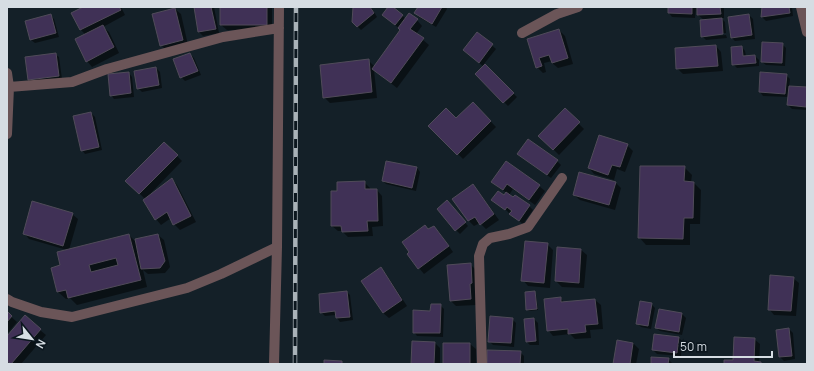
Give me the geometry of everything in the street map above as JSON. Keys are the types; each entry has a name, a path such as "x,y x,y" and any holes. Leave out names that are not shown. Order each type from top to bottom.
{"street":[{"path":"274,364 277,247 279,7"},
{"path":"522,33 556,14 578,7"},
{"path":"801,7 807,32"},
{"path":"9,87 72,82 107,69 223,37 279,28"},
{"path":"7,73 9,87 7,134"},
{"path":"482,364 479,256 483,244 490,238 509,234 528,227 562,178"},
{"path":"7,299 41,312 72,317 187,288 221,274 277,247"}],"building":[{"path":"83,7 119,7 121,10 80,30 71,13"},
{"path":"194,7 211,7 216,29 198,32"},
{"path":"220,7 267,7 267,25 220,25"},
{"path":"353,7 370,7 374,13 357,27 352,22"},
{"path":"388,7 393,7 403,15 395,25 382,15"},
{"path":"418,7 442,7 432,24 414,13"},
{"path":"668,7 692,7 692,14 668,13"},
{"path":"697,7 720,7 721,14 697,15"},
{"path":"762,7 789,7 790,13 761,17"},
{"path":"175,8 183,40 160,46 152,14"},
{"path":"409,13 418,19 410,29 424,38 391,83 372,69 400,30 398,28"},
{"path":"51,14 56,33 30,40 25,21"},
{"path":"749,14 752,35 731,38 728,17"},
{"path":"722,18 723,34 701,37 700,20"},
{"path":"103,25 114,47 86,62 75,39"},
{"path":"559,29 568,58 552,63 549,55 539,58 542,66 536,68 527,39"},
{"path":"477,32 493,44 479,63 463,50"},
{"path":"762,42 783,43 782,63 761,62"},
{"path":"716,45 718,66 676,69 675,48"},
{"path":"742,46 743,56 755,55 756,63 732,65 731,47"},
{"path":"56,53 59,76 28,80 25,57"},
{"path":"190,53 198,71 180,78 173,59"},
{"path":"369,59 372,92 323,98 320,65"},
{"path":"485,64 514,93 503,103 475,74"},
{"path":"156,67 159,85 137,89 134,71"},
{"path":"129,72 131,93 110,96 108,74"},
{"path":"760,72 787,74 785,94 759,92"},
{"path":"789,86 807,87 806,107 787,105"},
{"path":"473,102 491,121 457,155 428,126 446,108 456,118"},
{"path":"565,108 580,122 553,150 538,136"},
{"path":"91,112 99,147 81,151 73,116"},
{"path":"599,135 628,144 620,167 612,165 608,175 588,168"},
{"path":"528,139 558,160 547,175 517,154"},
{"path":"164,142 178,155 139,194 125,181"},
{"path":"386,161 417,167 412,188 382,181"},
{"path":"506,161 540,185 529,200 507,184 503,190 491,182"},
{"path":"640,166 685,166 684,181 694,182 693,218 684,218 683,239 638,238"},
{"path":"579,172 616,182 609,205 573,195"},
{"path":"172,178 191,216 173,225 167,212 155,220 143,200"},
{"path":"365,181 365,189 377,189 378,221 367,221 368,231 342,232 341,226 331,226 331,191 337,191 337,182"},
{"path":"473,184 494,214 480,225 475,217 468,221 452,199"},
{"path":"498,191 504,195 506,192 513,197 515,195 530,205 519,221 509,214 512,211 507,207 505,210 491,200"},
{"path":"447,200 466,222 455,231 437,209"},
{"path":"32,201 73,213 63,246 23,234"},
{"path":"425,225 428,229 434,226 449,246 418,269 407,254 409,252 402,242"},
{"path":"129,234 141,280 68,298 66,290 57,292 51,268 60,265 57,252","holes":["116,258 118,265 91,272 89,265"]},
{"path":"158,234 165,261 160,268 141,269 135,239"},
{"path":"525,241 548,243 544,283 521,281"},
{"path":"557,247 581,249 579,283 555,281"},
{"path":"471,263 471,299 450,301 447,265"},
{"path":"381,267 402,300 383,313 361,281"},
{"path":"770,275 794,277 791,311 768,310"},
{"path":"347,291 350,317 336,318 335,311 320,313 319,294"},
{"path":"535,291 537,309 526,310 525,292"},
{"path":"561,297 561,302 595,299 598,324 585,325 586,332 568,334 568,329 547,331 544,299"},
{"path":"640,301 652,303 648,326 636,324"},
{"path":"431,304 441,304 440,333 413,333 413,310 430,311"},
{"path":"659,309 682,313 679,332 655,328"},
{"path":"7,311 12,316 7,322"},
{"path":"25,315 41,329 11,364 7,361 7,336"},
{"path":"490,316 513,318 511,343 488,342"},
{"path":"534,318 536,341 526,342 524,319"},
{"path":"789,328 792,356 779,357 776,330"},
{"path":"654,334 679,337 677,353 652,350"},
{"path":"734,337 755,338 754,361 761,362 761,364 724,364 724,360 733,360"},
{"path":"617,340 633,343 630,364 613,364"},
{"path":"412,341 435,342 434,364 411,364"},
{"path":"443,343 470,343 470,364 443,364"},
{"path":"487,350 521,351 520,364 487,364"},
{"path":"651,357 669,358 668,364 651,364"},
{"path":"324,360 342,361 342,364 324,364"}],"railway":[{"path":"295,364 296,7"}]}
